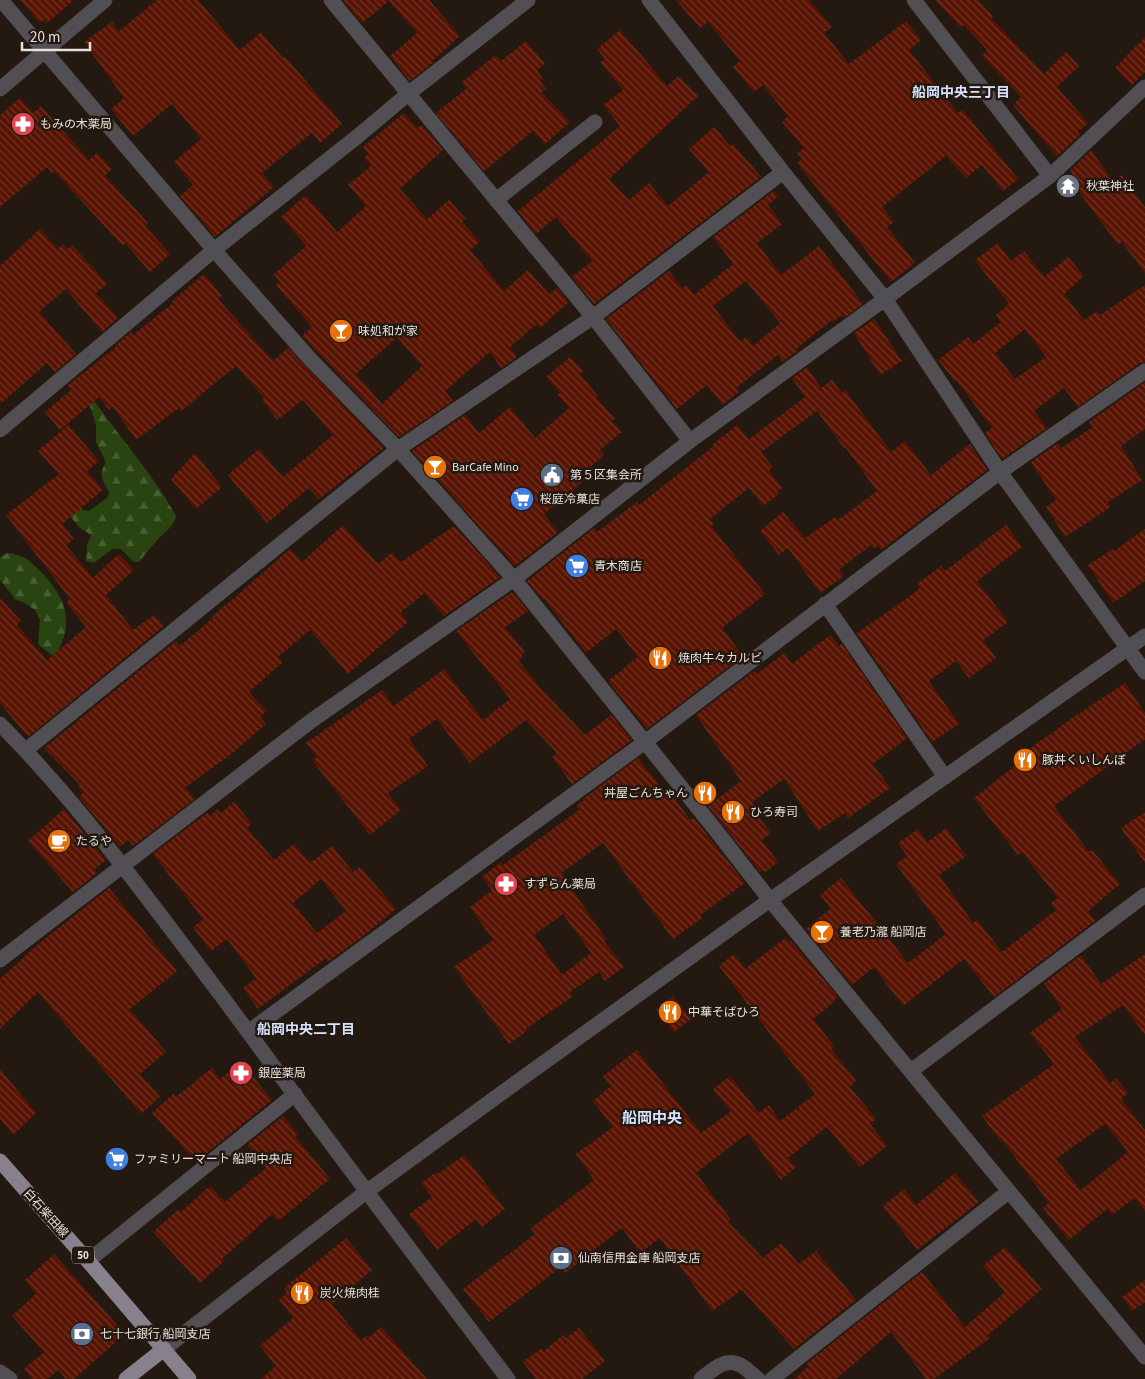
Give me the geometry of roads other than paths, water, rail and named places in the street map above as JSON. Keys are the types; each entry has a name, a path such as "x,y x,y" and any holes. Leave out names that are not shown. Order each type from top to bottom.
{"main road":[{"name":"白石柴田線","path":"0,1161 189,1379"},
{"path":"126,1379 164,1349"}],"street":[{"path":"1,0 214,250 311,360 398,448 514,579 770,900 1145,1357"},
{"path":"0,89 105,0"},
{"path":"331,0 593,317 690,442"},
{"path":"0,430 214,250 528,0"},
{"path":"649,0 885,299 1000,472 1145,672"},
{"path":"914,0 1050,176"},
{"path":"0,960 311,721 514,579 690,442 1050,176 1145,87"},
{"path":"496,200 595,122"},
{"path":"26,750 398,448 593,317 783,172"},
{"path":"248,1032 644,742 1000,472 1145,370"},
{"path":"825,604 945,777"},
{"path":"164,1349 366,1192 770,900 1145,636"},
{"path":"0,724 26,750 123,865 366,1192 508,1379"},
{"path":"911,1070 1145,895"},
{"path":"88,1261 295,1094"},
{"path":"772,1379 1008,1192"},
{"path":"701,1379 716,1367 727,1363 738,1364 758,1379"},
{"path":"0,1372 10,1379"}],"place":[{"name":"もみの木薬局","path":"23,124"},
{"name":"秋葉神社","path":"1068,186"},
{"name":"味処和が家","path":"341,331"},
{"name":"BarCafe Mino","path":"435,467"},
{"name":"第５区集会所","path":"552,475"},
{"name":"桜庭冷菓店","path":"522,499"},
{"name":"青木商店","path":"577,566"},
{"name":"焼肉牛々カルビ","path":"660,658"},
{"name":"豚丼くいしんぼ","path":"1025,760"},
{"name":"丼屋ごんちゃん","path":"705,793"},
{"name":"ひろ寿司","path":"733,812"},
{"name":"たるや","path":"59,841"},
{"name":"すずらん薬局","path":"506,884"},
{"name":"養老乃瀧 船岡店","path":"822,932"},
{"name":"中華そばひろ","path":"670,1012"},
{"name":"銀座薬局","path":"241,1073"},
{"name":"ファミリーマート 船岡中央店","path":"117,1159"},
{"name":"仙南信用金庫 船岡支店","path":"561,1258"},
{"name":"炭火焼肉桂","path":"302,1293"},
{"name":"七十七銀行 船岡支店","path":"82,1334"}],"district":[{"name":"船岡中央三丁目","path":"961,92"},
{"name":"船岡中央二丁目","path":"306,1029"},
{"name":"船岡中央","path":"652,1118"}]}
